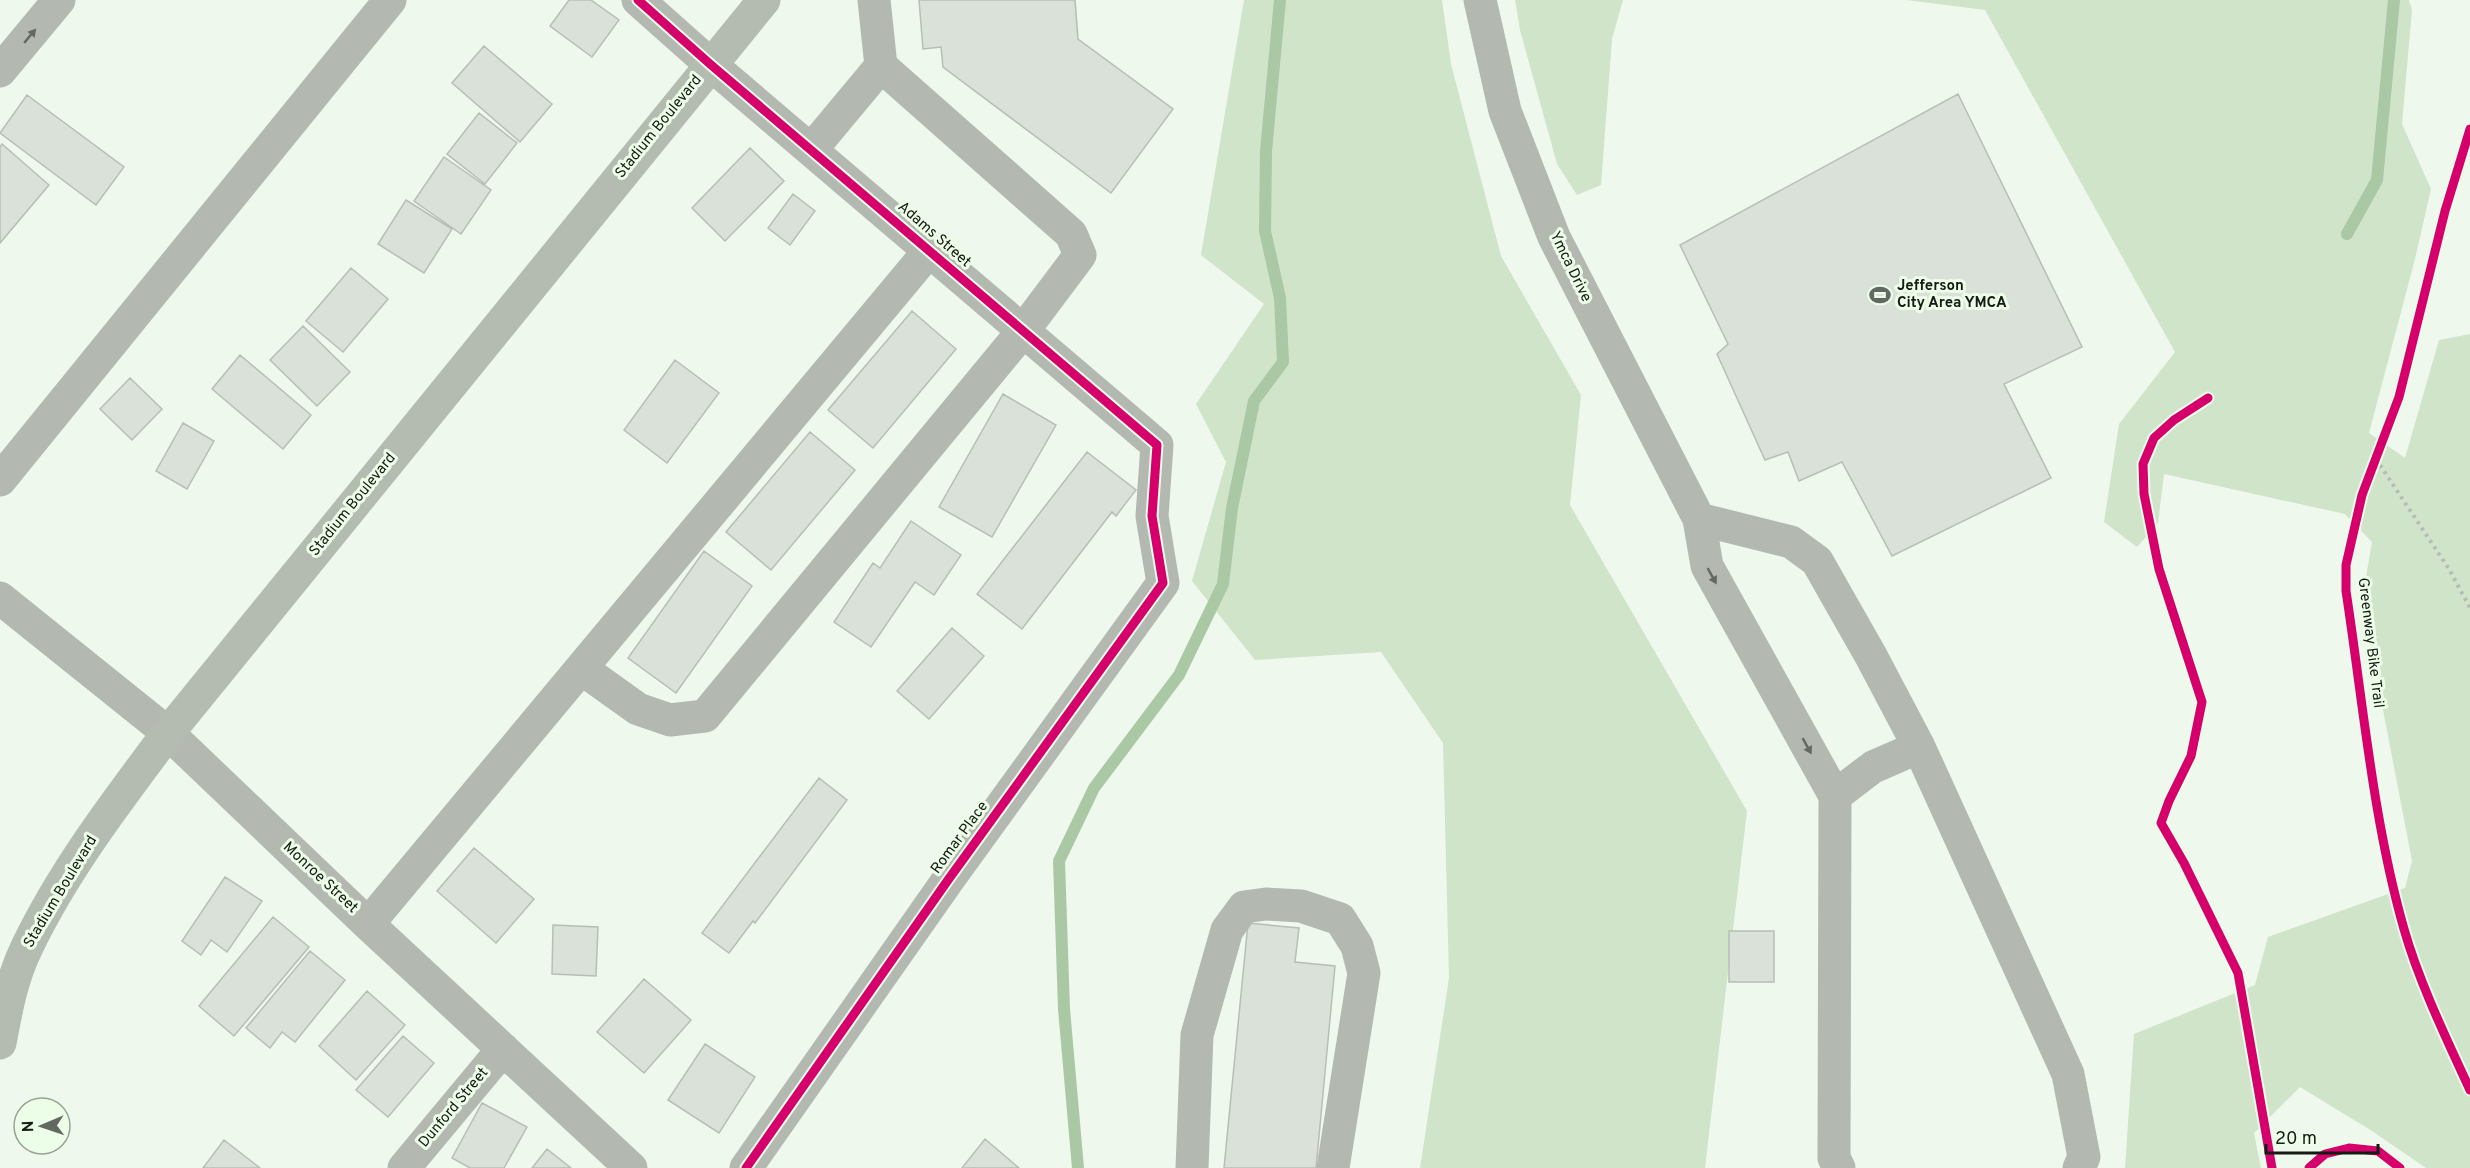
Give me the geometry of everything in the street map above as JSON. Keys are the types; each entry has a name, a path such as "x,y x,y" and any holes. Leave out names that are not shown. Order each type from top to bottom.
{"main road":[{"name":"Stadium Boulevard","path":"0,1043 4,997 26,948 52,902 111,810 168,733 764,0"}],"street":[{"path":"0,71 59,0"},
{"path":"0,480 390,0"},
{"name":"Adams Street","path":"638,0 1157,445 1152,516"},
{"path":"582,669 638,709 670,720 705,716 1023,332 1080,255 1071,234 881,66 874,0"},
{"name":"Ymca Drive","path":"1479,0 1505,111 1554,237 1699,519 1707,566 1835,796"},
{"path":"811,150 881,66"},
{"path":"368,924 928,251"},
{"name":"Romar Place","path":"746,1168 948,880 1163,583 1152,516"},
{"path":"1699,519 1791,542 1817,561 1871,656 1918,747 2068,1074 2084,1157 2079,1168"},
{"name":"Monroe Street","path":"0,598 168,733 368,924 632,1168"},
{"path":"1839,1168 1834,1158 1835,796 1873,767 1918,747"},
{"path":"1192,1168 1197,1035 1227,930 1244,907 1266,903 1301,906 1340,919 1357,946 1364,973 1333,1168"},
{"name":"Dunford Street","path":"405,1168 503,1049"}],"path":[{"path":"2380,449 2375,464 2449,569 2470,608"}],"green space":[{"path":"1244,0 1442,0 1451,64 1501,256 1581,395 1570,505 1747,811 1705,1168 1420,1168 1449,978 1443,743 1381,652 1255,660 1192,581 1226,462 1196,404 1264,304 1201,255"},
{"path":"1515,0 1623,0 1612,39 1601,185 1577,195 1557,164 1520,30"},
{"path":"1906,0 2409,0 2412,10 2402,124 2431,189 2369,433 2405,458 2439,340 2470,334 2470,1168 2426,1168 2372,1131 2300,1087 2254,1133 2261,1168 2125,1168 2134,1034 2255,985 2268,937 2405,888 2412,861 2362,600 2372,542 2345,514 2164,474 2158,523 2137,547 2104,522 2119,424 2175,352 1985,10"}],"building":[{"path":"569,0 591,0 619,20 592,57 550,26"},
{"path":"919,0 1075,0 1078,39 1173,109 1111,193 943,67 941,47 923,49"},
{"path":"484,46 552,104 520,142 452,83"},
{"name":"Jefferson City Area YMCA","path":"1958,94 2082,347 2004,384 2051,478 1892,556 1842,462 1799,481 1788,452 1765,460 1717,354 1728,344 1680,245"},
{"path":"27,95 124,167 96,205 0,133"},
{"path":"479,113 517,143 485,184 447,154"},
{"path":"2,144 49,185 0,243 0,147"},
{"path":"750,148 784,181 725,241 692,208"},
{"path":"444,157 491,190 461,234 414,201"},
{"path":"793,194 815,211 790,245 768,228"},
{"path":"406,200 452,229 424,273 378,244"},
{"path":"351,268 388,299 343,352 306,321"},
{"path":"912,311 956,349 873,448 828,410"},
{"path":"303,326 350,372 317,406 270,360"},
{"path":"240,355 311,415 283,449 212,389"},
{"path":"675,360 719,393 667,463 624,430"},
{"path":"130,378 162,409 132,440 100,409"},
{"path":"1003,394 1056,425 992,537 939,507"},
{"path":"183,423 214,441 187,489 156,471"},
{"path":"810,432 855,470 771,570 726,532"},
{"path":"1087,452 1136,490 1116,516 1112,512 1022,629 977,594"},
{"path":"911,521 961,555 934,595 915,582 871,647 834,622 873,563 880,568"},
{"path":"704,551 752,586 676,693 628,658"},
{"path":"952,628 984,656 929,719 897,691"},
{"path":"819,778 847,800 755,923 753,921 729,953 702,933"},
{"path":"474,848 534,899 496,943 437,891"},
{"path":"225,877 262,901 227,952 211,940 201,955 182,941"},
{"path":"273,917 309,947 234,1036 199,1006"},
{"path":"1248,923 1299,928 1295,962 1335,966 1316,1168 1224,1168"},
{"path":"553,925 598,927 596,976 552,974"},
{"path":"1729,931 1774,931 1774,982 1729,982"},
{"path":"310,951 345,980 295,1042 282,1032 270,1048 246,1028"},
{"path":"644,979 691,1020 644,1073 597,1032"},
{"path":"367,991 405,1025 356,1080 319,1046"},
{"path":"403,1036 434,1063 388,1117 356,1090"},
{"path":"705,1044 755,1077 719,1133 668,1100"},
{"path":"482,1103 527,1127 504,1168 470,1168 452,1158"},
{"path":"985,1139 1019,1168 962,1168"},
{"path":"224,1140 260,1168 203,1168"},
{"path":"547,1149 571,1168 532,1168"}],"waterway":[{"path":"1078,1168 1064,1009 1059,861 1094,788 1179,675 1223,584 1232,508 1254,401 1283,362 1280,298 1265,231 1266,151 1280,0"},
{"path":"2347,234 2377,180 2394,0"}],"cycle path":[{"path":"638,0 1157,445 1152,516 1163,583 948,880 746,1168"},
{"name":"Greenway Bike Trail","path":"2470,129 2445,211 2399,397 2362,495 2346,565 2346,591 2370,761 2393,888 2417,969 2470,1090"},
{"path":"2208,398 2174,420 2154,438 2143,464 2144,494 2159,569 2202,702 2191,756 2161,823 2184,863 2238,973 2272,1168"},
{"path":"2309,1168 2325,1154 2349,1148 2378,1151 2400,1168"}],"place":[{"name":"Jefferson City Area YMCA","path":"1880,295"}]}
